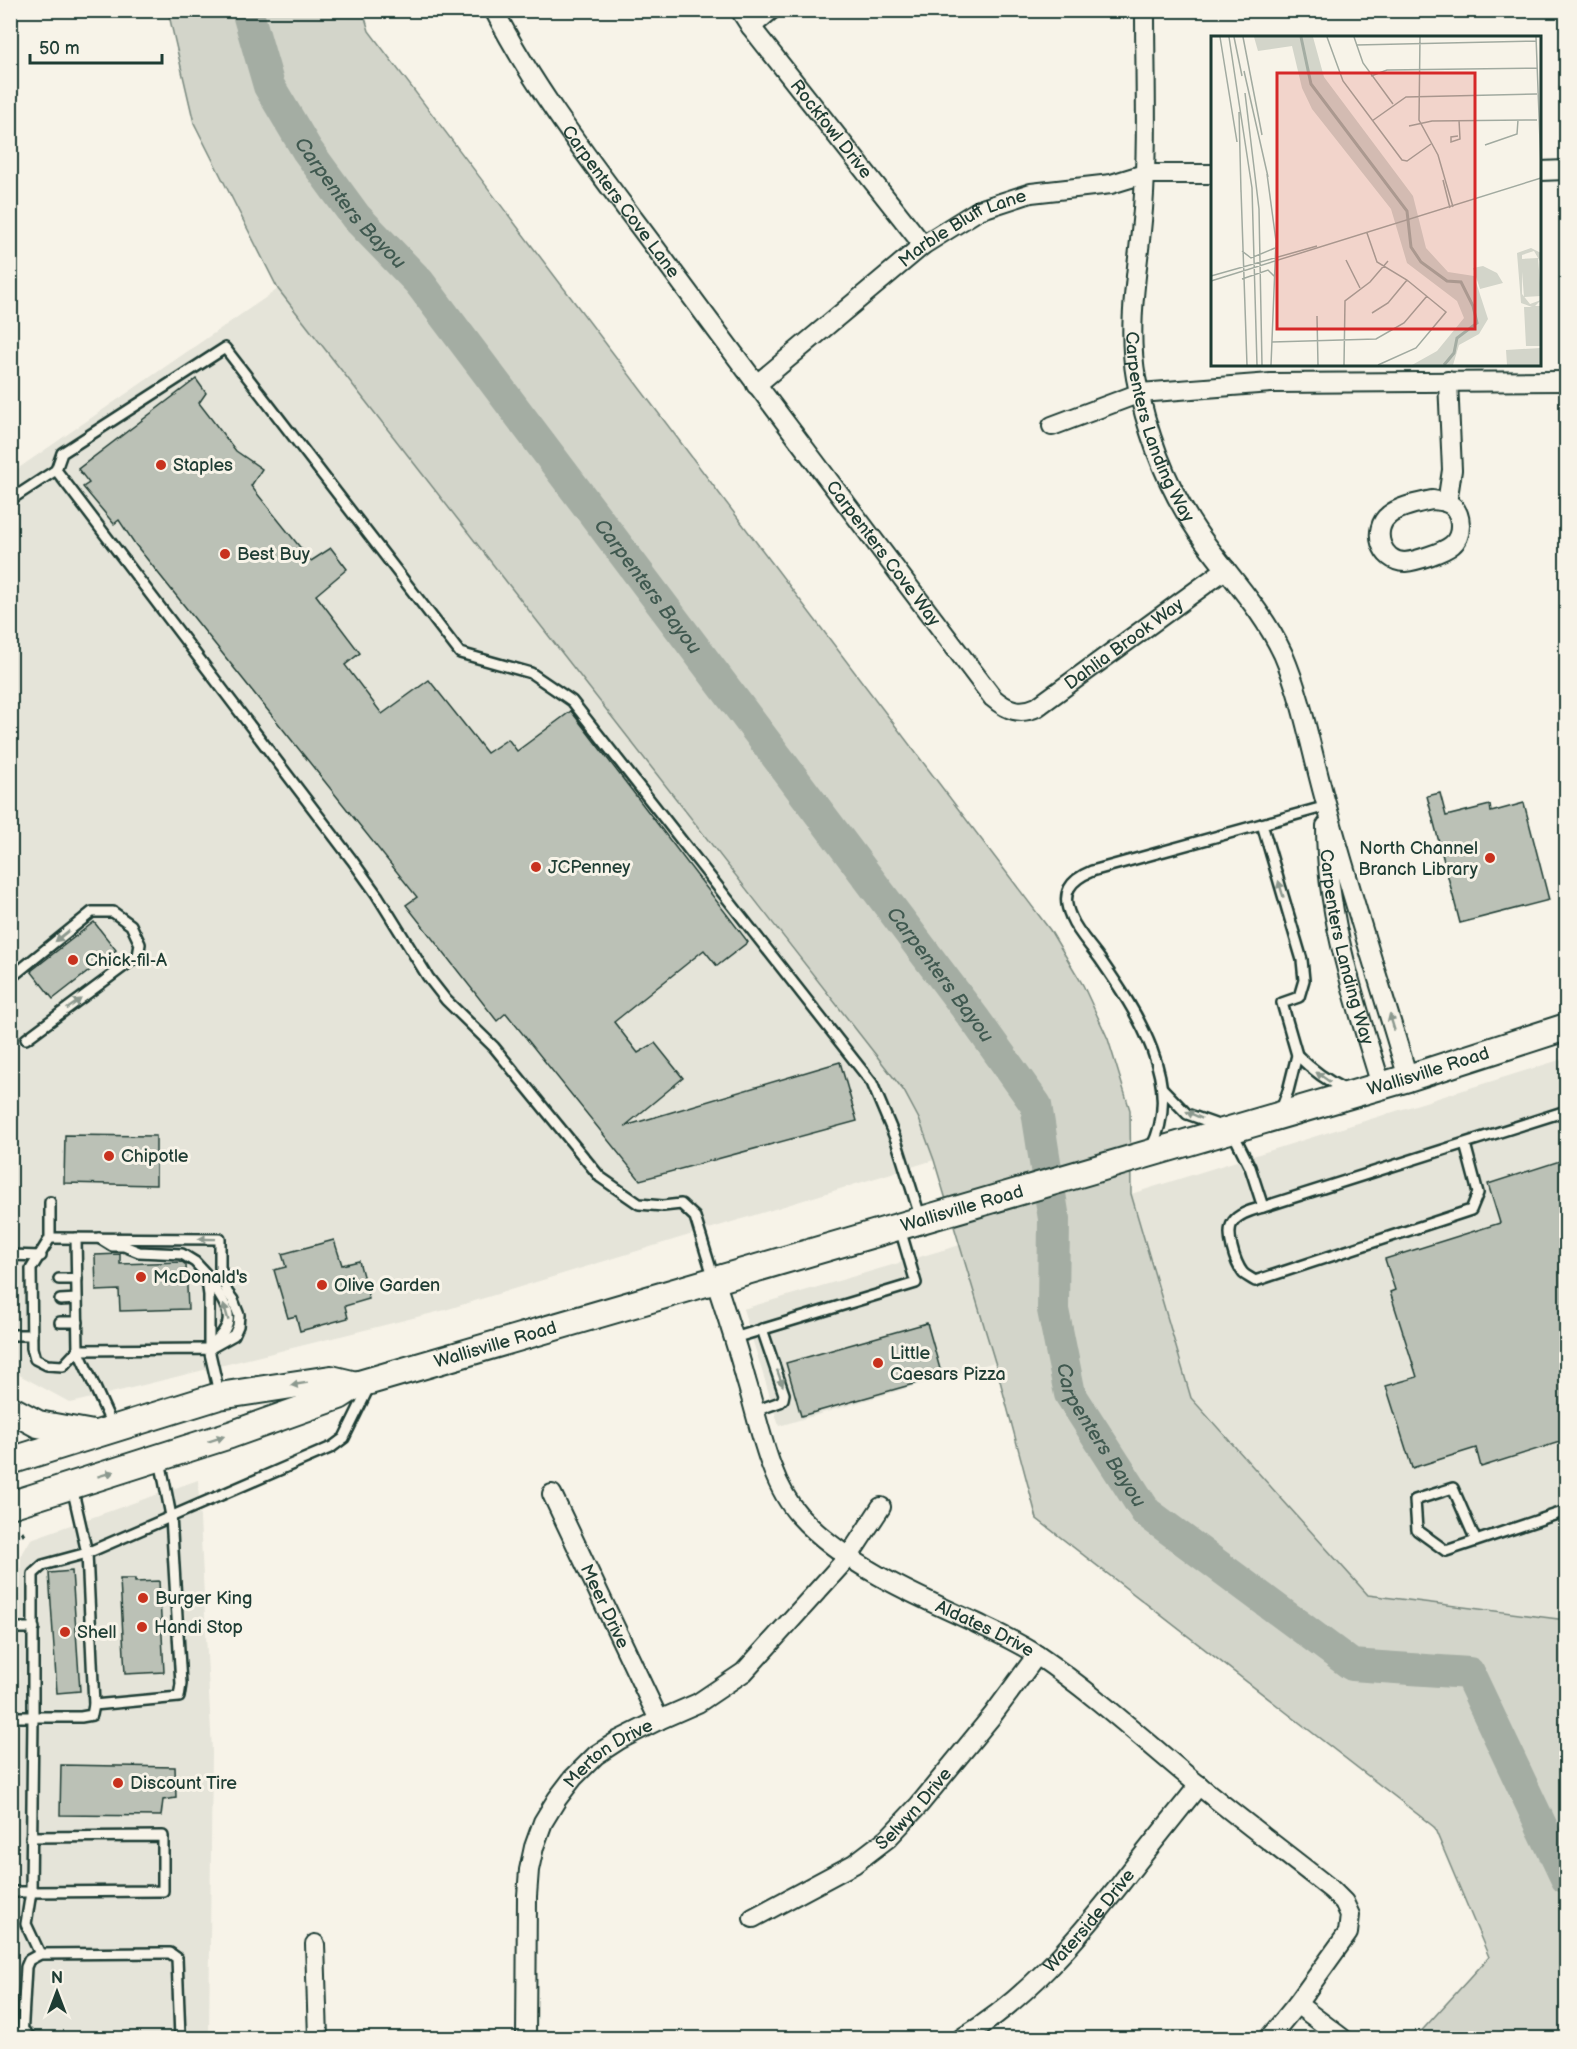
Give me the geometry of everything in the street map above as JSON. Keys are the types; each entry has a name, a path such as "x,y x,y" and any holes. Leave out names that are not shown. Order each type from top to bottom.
{"main road":[{"name":"Wallisville Road","path":"10,1504 230,1435 339,1396 364,1383 1408,1078 1566,1027"},
{"name":"Wallisville Road","path":"10,1461 219,1396 331,1379 364,1383"},
{"path":"10,1409 38,1424 105,1432"}],"street":[{"name":"Carpenters Cove Lane","path":"494,10 524,65 561,119 756,385"},
{"name":"Rockfowl Drive","path":"740,10 923,246"},
{"path":"751,27 771,10"},
{"name":"Carpenters Landing Way","path":"1145,10 1143,209 1132,320 1134,357 1140,393 1153,445 1170,485 1196,529 1267,622 1284,657 1408,1078"},
{"path":"1541,171 1566,170"},
{"name":"Marble Bluff Lane","path":"756,385 923,246 979,210 1031,193 1111,184 1144,174 1211,174"},
{"path":"1447,503 1452,470 1448,381"},
{"path":"1052,426 1140,393 1172,392 1236,384 1566,381"},
{"name":"Carpenters Cove Way","path":"756,385 993,698 1010,710 1020,711"},
{"name":"Dahlia Brook Way","path":"1020,711 1028,711 1037,707 1226,569"},
{"name":"Carpenters Landing Way","path":"1327,806 1326,852 1340,948 1381,1085"},
{"name":"Aldates Drive","path":"715,1280 772,1465 783,1491 798,1514 849,1556 913,1593 1008,1637 1037,1654 1344,1902 1350,1915 1348,1933 1297,2004"},
{"name":"Meer Drive","path":"552,1494 659,1720"},
{"name":"Merton Drive","path":"526,2038 528,1878 534,1847 543,1822 556,1799 596,1755 619,1740 698,1703 744,1672 849,1556 881,1507"},
{"name":"Selwyn Drive","path":"753,1918 854,1864 888,1838 919,1805 977,1734 1037,1654"},
{"name":"Waterside Drive","path":"962,2038 1016,2001 1073,1943 1198,1785"},
{"path":"315,1944 318,2038"},
{"path":"1269,2038 1297,2004 1342,2038"}],"lane":[{"path":"10,500 56,470 62,453 225,348 460,653 531,673 572,701 872,1083 896,1140 910,1223 916,1283 734,1338"},
{"path":"56,470 358,869 434,984 494,1047 600,1177 639,1204 663,1206 681,1204 695,1217 715,1280"},
{"path":"1148,1154 1157,1136 1163,1112 1163,1089 1144,1029 1126,996 1071,918 1067,901 1069,886 1077,877 1092,871 1327,806"},
{"path":"1262,824 1299,945 1304,980 1299,997 1282,1003 1297,1055 1308,1067 1328,1081 1353,1094"},
{"path":"14,975 92,912 113,912 131,926 140,944 138,956 26,1039"},
{"path":"1278,1115 1288,1091 1297,1055"},
{"path":"1163,1089 1187,1114 1231,1129 1250,1167 1263,1206"},
{"path":"1465,1144 1478,1193 1471,1210 1255,1281 1243,1273 1235,1257 1229,1235 1232,1222 1243,1214 1566,1111"},
{"path":"50,1202 50,1238 31,1269 32,1348 35,1359 47,1365 63,1366 78,1350 209,1349 234,1335 239,1315 227,1292 220,1267 220,1239 50,1238"},
{"path":"76,1238 78,1350 105,1432"},
{"path":"99,1238 112,1246 124,1246 139,1252 182,1254 195,1262 206,1274 228,1314 229,1322 225,1330 209,1349"},
{"path":"10,1255 41,1256"},
{"path":"206,1274 209,1295 209,1349 219,1396"},
{"path":"59,1279 77,1279"},
{"path":"31,1280 42,1280"},
{"path":"31,1299 43,1299"},
{"path":"60,1299 77,1299"},
{"path":"32,1322 42,1322"},
{"path":"60,1322 78,1322"},
{"path":"756,1411 780,1402 784,1394 762,1329"},
{"path":"10,1335 32,1335"},
{"path":"40,1954 26,1924 31,1892 33,1574 43,1565 87,1553 332,1447 344,1438 364,1383"},
{"path":"94,1706 178,1697 181,1683 171,1516 160,1457"},
{"path":"10,1717 81,1717 92,1714 94,1706 87,1553 71,1485"},
{"path":"1476,1541 1453,1488 1415,1500 1417,1530 1446,1551 1476,1541 1566,1511"},
{"path":"10,1628 34,1628"},
{"path":"10,1892 163,1891 163,1836 31,1837"},
{"path":"31,2038 22,2034 26,1968 29,1960 40,1954 170,1953 177,1958 180,2038"}],"shaded area":[{"path":"168,11 363,11 369,31 1050,930 1083,985 1108,1039 1130,1110 1131,1194 1191,1398 1368,1595 1566,1620 1566,2038 1415,2038 1489,1957 1434,1827 1037,1519 995,1362 934,1160 919,1119 904,1091 278,289 194,123"},
{"path":"278,289 904,1091 919,1119 934,1160 445,1310 71,1403 12,1371 10,474"},
{"path":"1566,1058 1566,1620 1368,1595 1191,1398 1131,1194"},
{"path":"960,1245 995,1362 779,1426 743,1309"},
{"path":"198,1480 212,1751 209,2038 11,2038 10,1964 16,1912 21,1556 31,1539"}],"building":[{"path":"196,379 206,393 199,403 236,451 262,469 251,486 311,561 331,548 347,569 316,595 360,653 345,665 382,714 429,680 487,753 508,739 517,751 571,711 748,942 717,966 704,950 614,1022 638,1053 655,1043 683,1078 625,1126 840,1062 857,1121 640,1180 506,1013 497,1021 406,905 417,897 135,544 119,520 114,524 83,487 89,483 78,469"},
{"name":"North Channel Branch Library","path":"1440,793 1446,816 1490,805 1491,812 1524,803 1549,900 1460,923 1427,796"},
{"name":"Chick-fil-A","path":"94,922 116,950 53,999 31,971"},
{"path":"65,1135 156,1136 156,1185 64,1183"},
{"path":"1566,1159 1566,1440 1481,1467 1476,1448 1412,1468 1386,1386 1417,1377 1390,1292 1395,1290 1385,1259 1500,1223 1488,1184"},
{"name":"Olive Garden","path":"334,1240 342,1265 359,1261 369,1299 345,1306 348,1318 300,1331 296,1316 288,1318 274,1270 286,1267 282,1254"},
{"name":"McDonald's","path":"120,1254 120,1264 182,1262 186,1265 188,1309 120,1311 119,1290 96,1291 95,1255"},
{"path":"927,1323 942,1376 801,1416 786,1363"},
{"name":"Shell","path":"72,1571 80,1691 57,1693 49,1573"},
{"name":"Handi Stop","path":"120,1579 135,1579 135,1582 159,1581 164,1672 125,1674"},
{"name":"Discount Tire","path":"61,1765 175,1767 176,1798 163,1800 161,1816 60,1815"}],"waterway":[{"name":"Carpenters Bayou","path":"247,10 269,86 307,150 356,217 419,282 976,1021 1036,1105 1054,1219 1053,1310 1070,1394 1146,1512 1352,1665 1469,1673 1566,1878"}],"place":[{"name":"Staples","path":"161,465"},
{"name":"Best Buy","path":"225,554"},
{"name":"North Channel Branch Library","path":"1490,858"},
{"name":"JCPenney","path":"536,867"},
{"name":"Chick-fil-A","path":"73,960"},
{"name":"Chipotle","path":"109,1156"},
{"name":"McDonald's","path":"141,1277"},
{"name":"Olive Garden","path":"322,1285"},
{"name":"Little Caesars Pizza","path":"878,1363"},
{"name":"Burger King","path":"143,1598"},
{"name":"Handi Stop","path":"142,1627"},
{"name":"Shell","path":"65,1632"},
{"name":"Discount Tire","path":"118,1783"}]}
